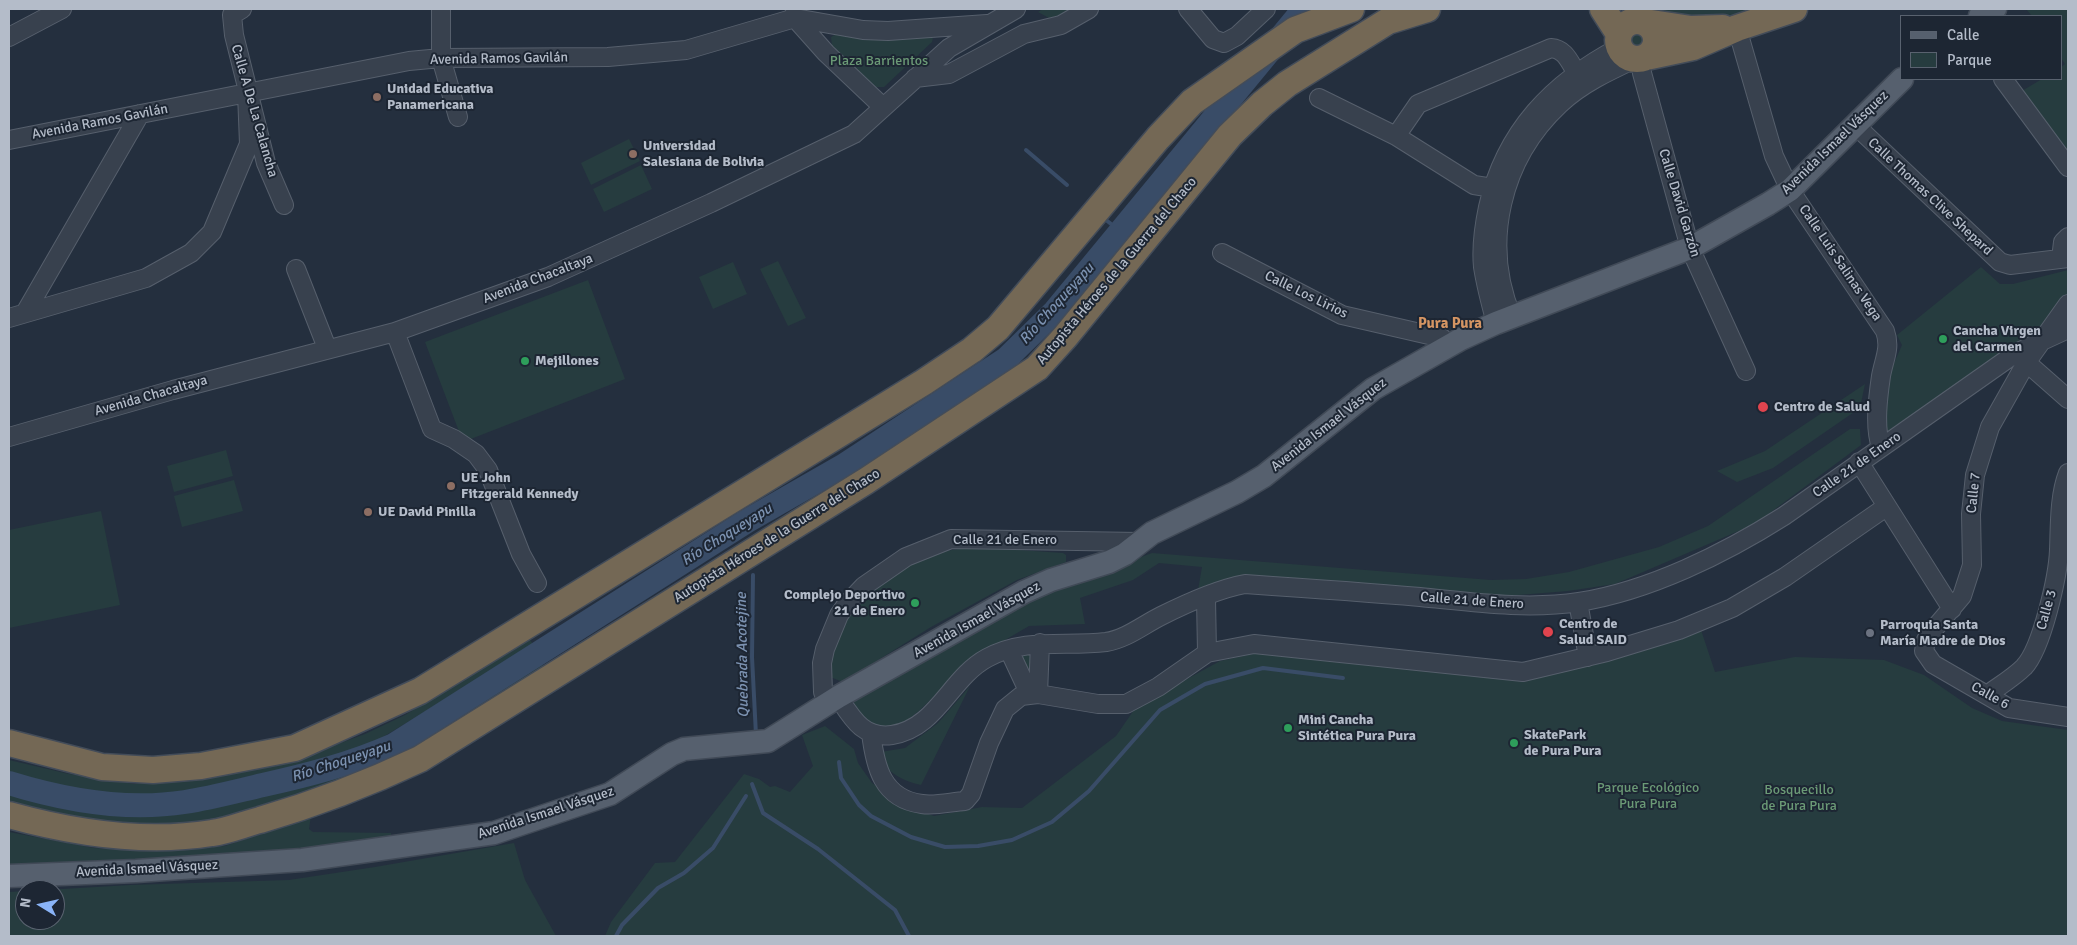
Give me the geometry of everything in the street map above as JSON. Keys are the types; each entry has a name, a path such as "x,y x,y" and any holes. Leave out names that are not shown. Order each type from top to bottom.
{"highway":[{"path":"9,743 102,766 153,770 201,766 295,748 420,691 916,387 972,350 998,328 1158,138 1206,89 1295,30 1351,9"},
{"name":"Autopista Héroes de la Guerra del Chaco","path":"9,815 42,824 106,836 149,838 212,833 317,803 375,780 420,759 866,481 1037,368 1065,337 1230,135 1262,104 1286,84 1388,22 1427,9"},
{"path":"1628,33 1693,47 1737,28 1794,9"},
{"path":"1628,33 1737,28"}],"main road":[{"path":"1982,15 1995,9"},
{"name":"Avenida Ismael Vásquez","path":"9,876 136,871 302,860 409,844 475,837 610,794 672,754 684,749 768,741 833,700 1024,592 1051,580 1109,562 1125,554 1152,533 1238,492 1264,476 1373,389 1447,347 1504,320 1690,248 1790,190 1901,80"}],"street":[{"path":"9,38 62,9"},
{"path":"441,9 441,58 458,117"},
{"name":"Avenida Chacaltaya","path":"9,437 327,348 395,332 548,278 618,247 854,134 949,48 1016,9"},
{"path":"915,78 949,74 1024,34 1061,25 1089,9"},
{"path":"1188,9 1213,39 1224,43 1237,36 1266,9"},
{"name":"Calle A De La Calancha","path":"237,12 234,35 247,93 266,162 284,205"},
{"path":"792,13 826,53 883,107"},
{"name":"Avenida Ramos Gavilán","path":"9,140 409,61 441,58 608,57 686,50 792,13 864,30 888,31 991,24"},
{"name":"Calle Luis Salinas Vega","path":"1737,28 1774,156 1790,190 1885,330 1889,342 1881,375 1879,400 1879,439 1881,447"},
{"path":"1504,320 1483,266 1484,228 1492,188 1506,154 1519,133 1546,100 1576,72 1628,33"},
{"path":"1504,320 1496,251 1499,218 1505,189 1512,169 1540,126 1560,103 1606,72 1628,33"},
{"name":"Calle David Garzón","path":"1628,33 1642,73 1690,248 1746,371"},
{"path":"1396,136 1418,104 1551,48 1558,48 1565,54 1576,72"},
{"path":"2004,80 2068,167"},
{"path":"17,316 146,278 191,253 212,232 249,144 247,93"},
{"path":"1319,98 1396,136 1474,185 1492,188"},
{"path":"17,316 140,114"},
{"name":"Calle Thomas Clive Shepard","path":"1854,125 2000,262 2010,264 2065,259"},
{"path":"2065,259 2064,242 2068,237"},
{"name":"Calle Los Lirios","path":"1222,253 1342,315 1442,338 1447,347"},
{"path":"296,269 327,348"},
{"name":"Calle 7","path":"1924,651 1926,640 1934,628 1962,596 1972,565 1972,496 1975,475 1990,427 2021,358 2044,339 2068,304"},
{"path":"2044,339 2068,328"},
{"path":"395,332 432,429 454,439 476,454 488,470 521,554 537,582"},
{"path":"2021,358 2068,399"},
{"name":"Calle 21 de Enero","path":"1140,542 951,539 906,558 864,586 839,615 825,649 821,685 858,726 872,733 891,735 917,727 927,719 969,672 987,658 1022,645 1040,643 1068,645 1107,641 1124,637 1162,616 1245,584 1514,606 1578,602 1625,590 1671,574 1746,540 1784,516 1881,447 2021,358"},
{"path":"1859,462 1952,609"},
{"name":"Calle 3","path":"1987,695 2025,666 2038,640 2051,602 2058,566 2068,473"},
{"path":"872,733 875,763 880,776 886,785 899,795 924,805 964,801 971,794 990,742 1005,710 1014,700 1034,694 1098,704 1126,704 1158,686 1207,653 1254,644 1523,672 1607,652 1679,630 1732,608 1785,577 1886,507"},
{"path":"2058,566 2068,585"},
{"path":"1206,598 1207,653"},
{"path":"1578,602 1588,656"},
{"path":"1034,694 1040,643"},
{"path":"1009,650 1034,694"},
{"name":"Calle 6","path":"1924,651 1933,664 2009,708 2068,717"}],"green space":[{"path":"1043,9 1078,9 1070,14 1049,18 1038,12"},
{"path":"1636,9 1767,9 1727,22 1644,14"},
{"path":"2026,9 2068,9 2068,173 2015,95 2040,80 2062,80 2062,66 2065,64 2062,60 2062,15 2031,15"},
{"path":"1636,28 1644,31 1647,39 1644,47 1636,50 1628,47 1625,39 1628,31"},
{"name":"Plaza Barrientos","path":"838,33 873,39 929,35 933,37 932,42 884,87 876,87 832,46 831,37"},
{"path":"629,139 640,161 591,185 581,163"},
{"path":"641,165 652,189 604,212 593,189"},
{"path":"778,261 806,318 788,326 760,269"},
{"path":"733,262 747,294 713,309 699,277"},
{"path":"1981,267 2000,284 2013,284 2068,270 2068,299 2054,324 1884,436 1888,377 1902,345 1897,335"},
{"name":"Mejillones","path":"588,280 625,379 463,442 425,342"},
{"path":"1865,384 1860,408 1773,468 1737,482 1717,471 1765,451"},
{"path":"1850,429 1860,429 1861,445 1755,524 1615,584 1568,591 1506,596 1239,578 1197,596 1202,567 1159,563 1133,580 1080,598 1085,624 1029,626 971,660 919,711 893,731 866,725 848,704 1021,602 1152,553 1491,580 1526,579 1569,572 1659,547 1708,526"},
{"path":"226,450 233,476 174,492 167,466"},
{"path":"234,480 243,511 182,527 174,496"},
{"path":"101,511 120,605 9,628 9,530"},
{"name":"Complejo Deportivo 21 de Enero","path":"976,547 1063,553 1066,555 1066,562 1017,580 931,627 843,682 830,677 829,665 842,620 889,572 936,552"},
{"name":"Bosquecillo de Pura Pura","path":"1701,630 1715,672 1795,657 1884,660 1924,675 1972,708 2002,721 2068,730 2068,936 605,936 611,922 655,863 675,862 744,774 759,779 770,787 775,786 790,792 813,766 802,735 825,726 854,749 858,763 872,783 911,808 934,816 982,807 1022,808 1116,736 1136,707 1220,661 1253,654 1284,654 1436,669 1595,660 1606,662"},
{"path":"529,638 534,646 368,746 308,767 203,789 164,795 76,793 9,778 9,760 69,774 134,784 213,774 305,756 365,734 405,715"},
{"path":"1035,649 1032,687 1016,653"},
{"path":"539,657 545,670 422,745 373,770 272,807 203,822 156,827 84,822 9,804 9,791 88,809 155,813 214,808 312,784 371,764"},
{"path":"970,686 921,785 894,774 884,765 875,753 905,748 938,723"},
{"path":"311,816 309,829 313,832 391,833 391,839 303,852 9,866 9,832 94,848 145,850 225,846"},
{"path":"514,843 525,880 556,936 9,936 9,892 15,892 15,930 65,930 65,889 289,880"}],"waterway":[{"name":"Río Choqueyapu","path":"9,783 74,799 96,802 141,805 185,802 296,777 346,763 394,745 747,521 843,466 1006,359 1055,311 1304,9"},
{"path":"1026,150 1067,185"},
{"path":"1106,220 1120,231"},
{"name":"Quebrada Acotejine","path":"753,575 752,657 756,735"},
{"path":"839,762 841,778 859,805 871,816 911,837 945,847 978,846 1012,840 1052,822 1089,791 1160,710 1205,684 1263,668 1343,678"},
{"path":"752,784 763,813 818,849 895,910 909,936"},
{"name":"Quebrada Acotejine","path":"616,936 622,925 658,888 684,873 713,848 746,796"}],"place":[{"name":"Unidad Educativa Panamericana","path":"377,97"},
{"name":"Universidad Salesiana de Bolivia","path":"633,154"},
{"name":"Cancha Virgen del Carmen","path":"1943,339"},
{"name":"Mejillones","path":"525,361"},
{"name":"Centro de Salud","path":"1763,407"},
{"name":"UE John Fitzgerald Kennedy","path":"451,486"},
{"name":"UE David Pinilla","path":"368,512"},
{"name":"Complejo Deportivo 21 de Enero","path":"915,603"},
{"name":"Centro de Salud SAID","path":"1548,632"},
{"name":"Parroquia Santa María Madre de Dios","path":"1870,633"},
{"name":"Mini Cancha Sintética Pura Pura","path":"1288,728"},
{"name":"SkatePark de Pura Pura","path":"1514,743"}],"district":[{"name":"Pura Pura","path":"1450,324"}],"park label":[{"name":"Parque Ecológico Pura Pura","path":"1648,796"}]}
